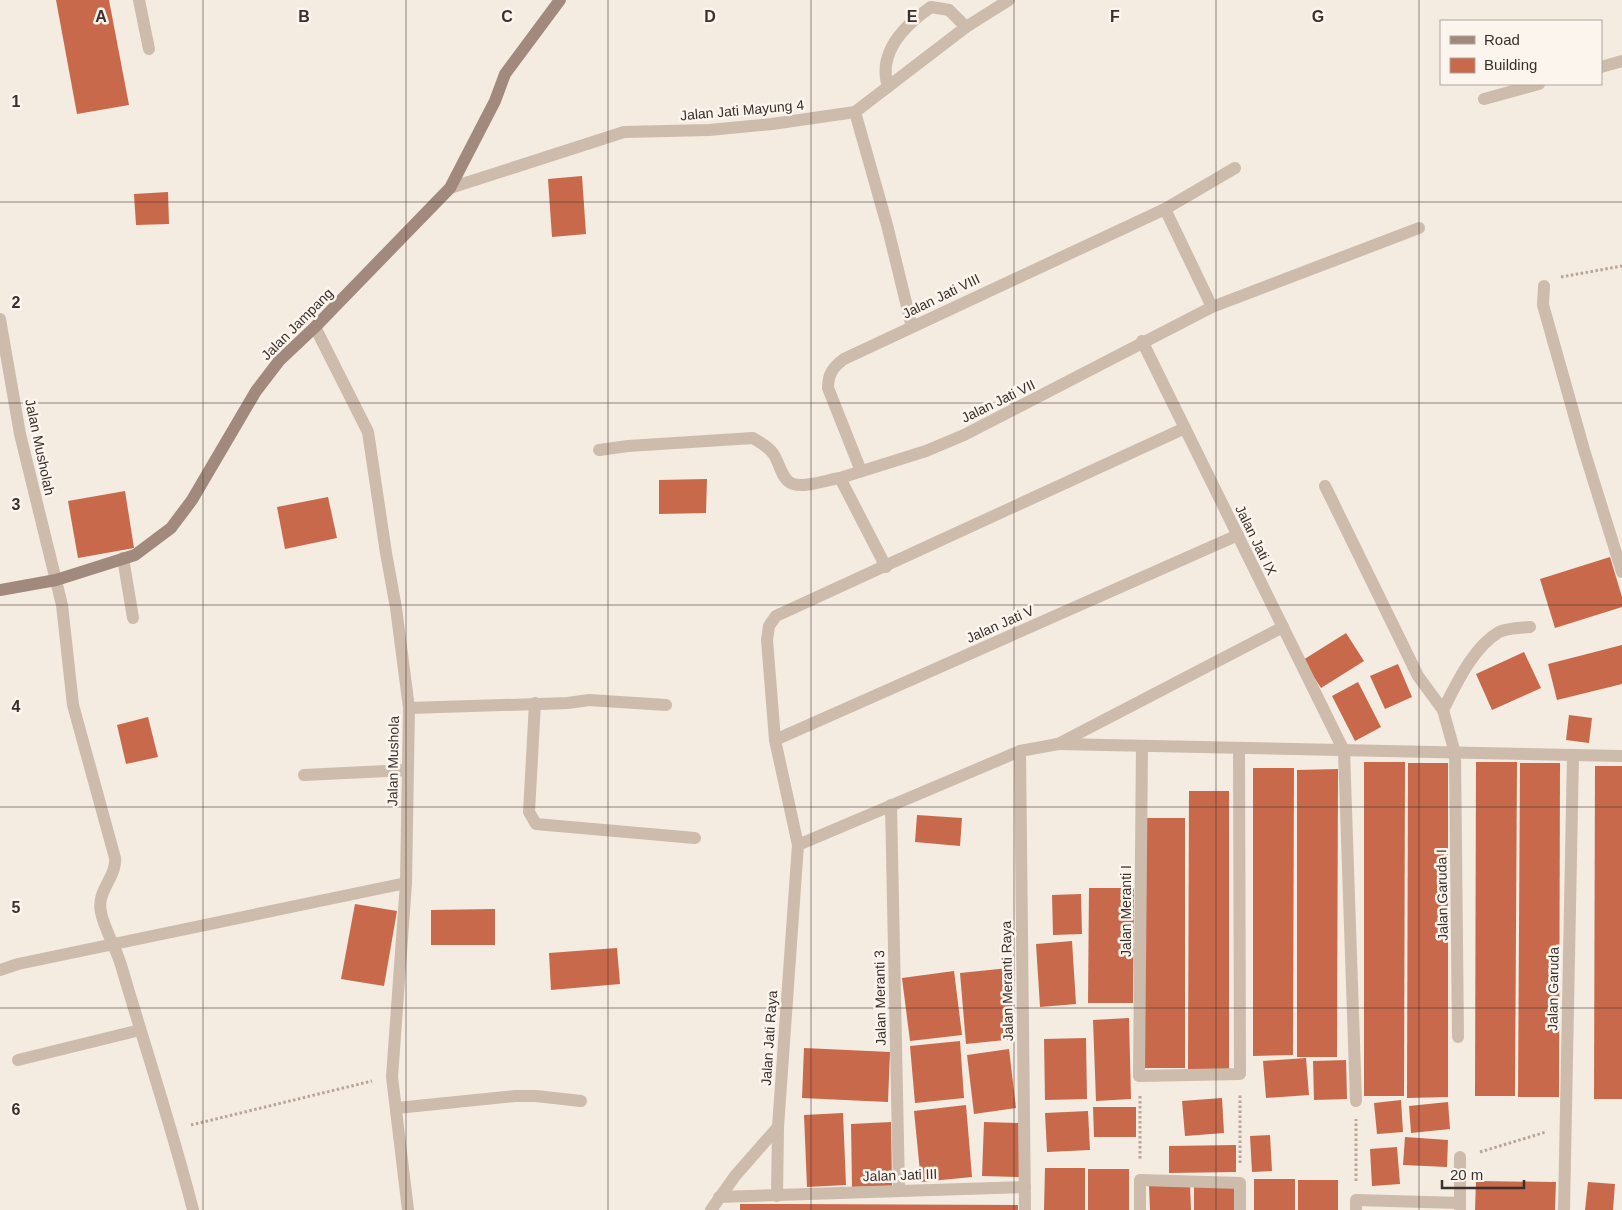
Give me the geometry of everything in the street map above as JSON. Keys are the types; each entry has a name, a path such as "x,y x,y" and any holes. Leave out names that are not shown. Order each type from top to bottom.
{"street":[{"path":"139,0 149,49"},
{"name":"Jalan Jampang","path":"0,590 56,580 135,555 171,528 192,500 256,391 279,361 315,328 450,188 495,101 505,74 560,0"},
{"name":"Jalan Jati Mayung 4","path":"450,188 624,132 709,130 772,124 855,112 966,27 1009,0"},
{"path":"888,87 886,79 887,58 909,22 931,7 949,10 966,27"},
{"path":"1602,67 1622,61"},
{"path":"1484,98 1535,85"},
{"path":"855,112 887,225 912,327"},
{"name":"Jalan Jati VIII","path":"861,471 828,388 829,376 832,370 844,359 1165,209 1235,168"},
{"path":"1165,209 1212,307"},
{"name":"Jalan Jati VII","path":"599,450 628,446 753,438 767,446 774,455 786,480 791,484 800,485 840,478 926,451 964,435 1212,307 1419,228"},
{"path":"1544,286 1542,295 1546,314 1584,450 1622,572"},
{"name":"Jalan Musholah","path":"0,319 20,434 62,605 73,705 115,858 115,866 100,901 101,914 115,945 140,1030 173,1129 194,1210"},
{"name":"Jalan Mushola","path":"315,328 368,432 396,608 409,708 406,883 392,1077 408,1210"},
{"name":"Jalan Jati IX","path":"1142,342 1344,751"},
{"name":"Jalan Jati Raya","path":"778,1127 798,844 775,740 767,640 769,626 776,616 1185,428"},
{"path":"840,478 886,567"},
{"path":"1326,486 1418,676 1443,710 1468,664 1488,642 1500,632 1530,627"},
{"name":"Jalan Jati V","path":"775,740 1238,536"},
{"path":"123,558 133,618"},
{"path":"1058,744 1283,627"},
{"path":"409,708 590,700 666,705"},
{"path":"535,703 529,812 536,824 695,838"},
{"name":"Jalan Garuda I","path":"1443,710 1455,753 1458,1037"},
{"path":"798,844 1020,751 1058,744 1455,753 1572,762 1622,756"},
{"name":"Jalan Meranti I","path":"1139,1076 1142,746"},
{"path":"1139,1076 1240,1074 1240,748"},
{"name":"Jalan Meranti Raya","path":"1020,751 1025,1210"},
{"path":"1344,751 1356,1101"},
{"name":"Jalan Garuda","path":"1564,1210 1559,1130 1572,762"},
{"path":"304,775 408,770"},
{"name":"Jalan Meranti 3","path":"891,805 899,1190"},
{"path":"0,970 18,964 406,883"},
{"path":"18,1060 140,1030"},
{"path":"397,1108 515,1096 536,1096 581,1101"},
{"path":"777,1196 778,1127"},
{"path":"711,1210 758,1147 778,1127"},
{"path":"1356,1205 1460,1207 1460,1157"},
{"path":"1140,1210 1140,1180 1240,1183 1240,1210"},
{"name":"Jalan Jati III","path":"719,1198 899,1190 1024,1187"}],"path":[{"path":"1544,286 1548,280 1557,277 1622,266"},
{"path":"1240,1074 1240,1183"},
{"path":"1139,1076 1140,1180"},
{"path":"173,1129 392,1077"},
{"path":"1356,1101 1356,1205"},
{"path":"1460,1157 1559,1130"}],"building":[{"path":"56,0 109,0 129,105 77,114"},
{"path":"582,176 586,234 552,237 548,179"},
{"path":"168,192 169,224 136,225 134,194"},
{"path":"707,479 706,513 659,514 659,480"},
{"path":"125,491 134,548 78,558 68,501"},
{"path":"328,497 337,538 285,549 277,507"},
{"path":"1610,557 1622,597 1622,607 1555,628 1540,579"},
{"path":"1346,633 1364,661 1321,688 1303,660"},
{"path":"1622,645 1622,684 1557,700 1548,664"},
{"path":"1524,652 1541,688 1492,710 1476,674"},
{"path":"1398,664 1412,697 1385,709 1370,676"},
{"path":"1358,682 1381,727 1355,741 1332,696"},
{"path":"1569,715 1592,718 1589,743 1566,740"},
{"path":"148,717 158,757 126,764 117,725"},
{"path":"1364,762 1405,762 1404,1096 1364,1096"},
{"path":"1476,762 1517,762 1515,1096 1475,1096"},
{"path":"1408,763 1448,763 1448,1097 1407,1098"},
{"path":"1520,763 1560,763 1559,1097 1518,1097"},
{"path":"1595,766 1622,766 1622,1099 1594,1099"},
{"path":"1253,768 1294,768 1293,1055 1253,1056"},
{"path":"1338,769 1337,1057 1297,1057 1297,770"},
{"path":"1189,791 1229,791 1229,1069 1188,1069"},
{"path":"917,815 962,818 960,846 915,842"},
{"path":"1145,818 1185,818 1185,1068 1145,1068"},
{"path":"1089,888 1134,888 1133,1003 1088,1003"},
{"path":"1081,894 1082,934 1053,935 1052,895"},
{"path":"355,904 397,911 384,986 341,979"},
{"path":"495,909 495,945 431,945 431,910"},
{"path":"1072,941 1076,1004 1040,1007 1036,944"},
{"path":"617,948 620,984 551,990 549,953"},
{"path":"1009,968 1015,1039 966,1044 960,973"},
{"path":"954,971 962,1035 910,1041 902,978"},
{"path":"1129,1018 1131,1099 1096,1101 1093,1020"},
{"path":"1086,1038 1087,1099 1045,1100 1044,1039"},
{"path":"960,1041 964,1098 915,1103 910,1046"},
{"path":"804,1048 890,1052 888,1102 802,1098"},
{"path":"1009,1049 1016,1108 974,1114 967,1055"},
{"path":"1306,1058 1309,1095 1266,1098 1263,1061"},
{"path":"1346,1060 1347,1099 1314,1100 1313,1061"},
{"path":"1222,1098 1224,1133 1185,1136 1182,1101"},
{"path":"1401,1100 1403,1132 1377,1134 1374,1103"},
{"path":"1448,1102 1450,1129 1411,1133 1409,1106"},
{"path":"966,1105 972,1177 921,1182 914,1111"},
{"path":"1093,1107 1136,1107 1136,1137 1094,1137"},
{"path":"1088,1111 1090,1150 1047,1152 1045,1113"},
{"path":"843,1113 846,1185 807,1187 804,1115"},
{"path":"891,1122 892,1186 852,1187 851,1124"},
{"path":"984,1122 1022,1123 1020,1177 982,1176"},
{"path":"1270,1135 1272,1171 1252,1172 1250,1136"},
{"path":"1405,1137 1448,1140 1447,1167 1403,1165"},
{"path":"1236,1145 1236,1172 1169,1173 1169,1146"},
{"path":"1397,1147 1400,1184 1372,1186 1370,1149"},
{"path":"1045,1168 1085,1168 1085,1210 1044,1210"},
{"path":"1088,1169 1129,1169 1129,1210 1088,1210"},
{"path":"1254,1179 1295,1179 1295,1210 1254,1210"},
{"path":"1298,1180 1338,1180 1338,1210 1298,1210"},
{"path":"1476,1181 1556,1182 1555,1210 1475,1210"},
{"path":"1588,1182 1615,1184 1613,1210 1585,1210"},
{"path":"1190,1185 1191,1210 1150,1210 1149,1186"},
{"path":"1194,1187 1234,1187 1234,1210 1194,1210"},
{"path":"740,1204 1018,1205 1018,1210 740,1210"}]}
